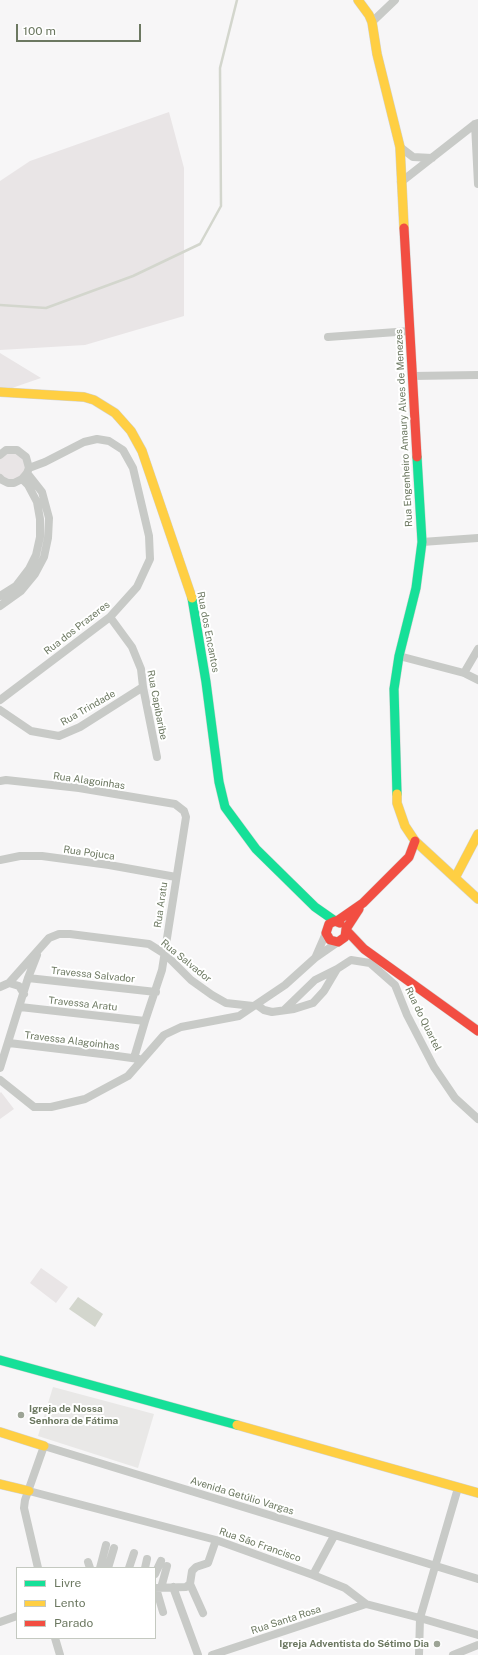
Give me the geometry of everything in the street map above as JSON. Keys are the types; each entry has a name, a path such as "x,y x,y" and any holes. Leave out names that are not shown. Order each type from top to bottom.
{"street":[{"name":"Rua Engenheiro Amaury Alves de Menezes","path":"358,0 372,22 377,54 400,147 422,542 416,588 399,656 394,689 397,803 405,826 415,841 425,852 478,899"},
{"path":"372,22 396,0"},
{"path":"401,182 477,124"},
{"path":"477,124 478,184"},
{"path":"400,147 413,157 433,158"},
{"path":"328,337 410,332"},
{"path":"412,376 478,375"},
{"name":"Rua dos Encantos","path":"0,392 84,397 94,400 115,413 131,431 142,451 192,595 206,682 219,782 225,807 256,849 315,907 336,921"},
{"name":"Rua dos Prazeres","path":"0,478 8,483 14,483 26,473 84,442 97,439 109,441 123,450 134,468 149,536 150,559 137,587 110,617 0,700"},
{"path":"0,455 6,450 17,450 26,457 28,485 37,502 40,519 40,537 36,555 19,589 0,596"},
{"path":"0,606 35,574 44,557 48,538 49,518 42,492 26,473"},
{"path":"40,519 49,518"},
{"path":"422,542 478,538"},
{"name":"Rua Capibaribe","path":"110,617 132,647 141,669 142,687 157,757"},
{"path":"464,673 478,649"},
{"path":"399,656 464,673 478,680"},
{"name":"Rua Trindade","path":"0,710 31,731 60,736 80,727 142,687"},
{"name":"Rua Alagoinhas","path":"0,781 6,780 79,788 176,804"},
{"name":"Rua Aratu","path":"138,1059 145,1021 156,992 162,970 186,817 184,811 176,804"},
{"path":"455,878 478,834"},
{"path":"315,958 329,924 363,903 409,857 415,841"},
{"path":"409,857 425,852"},
{"name":"Rua Pojuca","path":"0,860 20,856 42,856 109,865 176,877"},
{"path":"0,1080 34,1107 51,1107 85,1099 128,1076 138,1059 164,1035 180,1027 239,1016 285,986 315,958 345,937 346,930 363,903"},
{"name":"Rua dos Encantos","path":"315,907 326,932"},
{"path":"336,921 344,925 346,930"},
{"name":"Rua do Quartel","path":"346,930 364,949 478,1031"},
{"path":"326,932 330,940 340,941"},
{"name":"Rua Salvador","path":"10,984 49,938 59,934 70,934 149,944 164,954 191,980 212,995 226,1003 255,1006"},
{"name":"Rua do Quartel","path":"340,941 364,949"},
{"path":"0,1068 39,948"},
{"name":"Rua do Quartel","path":"284,1010 315,980 351,960 370,963 395,986 407,1014 434,1067 455,1098 478,1120"},
{"path":"255,1006 272,1012 313,1003 324,991 337,969"},
{"name":"Travessa Salvador","path":"28,978 156,992"},
{"path":"0,987 10,984 19,986 24,994"},
{"name":"Travessa Aratu","path":"20,1006 145,1021"},
{"name":"Travessa Alagoinhas","path":"8,1043 138,1059"},
{"path":"0,1360 478,1493"},
{"name":"Avenida Getúlio Vargas","path":"0,1432 334,1536 478,1579"},
{"path":"38,1567 24,1508 25,1500 44,1446"},
{"path":"0,1484 29,1491"},
{"path":"419,1655 420,1618 458,1488"},
{"name":"Rua São Francisco","path":"29,1491 216,1540 345,1588 366,1604 478,1635"},
{"path":"313,1575 334,1536"},
{"path":"203,1613 190,1584 192,1571 196,1567 208,1563 216,1540"},
{"path":"100,1567 110,1547 108,1567"},
{"path":"128,1567 134,1553"},
{"path":"145,1567 147,1558"},
{"path":"156,1573 164,1564 158,1588 163,1612"},
{"path":"158,1588 186,1586 190,1584"},
{"path":"173,1587 198,1655"},
{"name":"Rua Santa Rosa","path":"212,1655 366,1604"},
{"path":"0,1622 16,1616"},
{"path":"55,1639 60,1655"},
{"path":"453,1655 478,1645"}],"shaded area":[{"path":"169,112 184,168 184,316 85,345 0,350 0,181 30,161"},
{"path":"0,353 41,378 12,388 0,387"},
{"path":"14,451 25,460 25,474 12,481 0,475 0,457"},
{"path":"1,1092 14,1109 0,1119 0,1093"},
{"path":"41,1268 68,1287 56,1303 30,1283"},
{"path":"78,1297 103,1314 95,1327 69,1309"},
{"path":"53,1387 154,1414 138,1468 38,1436"}],"waterway":[{"path":"0,305 46,308 133,276 200,244 221,206 220,68 237,0"}],"traffic: fast":[{"path":"397,794 394,689 399,656 416,588 422,542 417,457"},
{"path":"192,598 206,682 219,782 225,807 256,849 315,907 335,921"},
{"path":"0,1360 237,1425"}],"traffic: slow":[{"path":"358,0 369,15 372,22 377,54 400,147 404,228"},
{"path":"0,392 84,397 94,400 115,413 131,431 142,451 192,598"},
{"path":"397,794 397,803 405,826 415,841 478,899"},
{"path":"455,878 478,834"},
{"path":"237,1425 478,1493"},
{"path":"0,1432 44,1446"},
{"path":"0,1484 29,1491"}],"traffic: jam":[{"path":"404,228 417,457"},
{"path":"337,921 363,903 409,857 415,841"},
{"path":"340,923 335,921 329,924 326,933 330,940 338,942 345,937 346,929 359,909"},
{"path":"347,931 364,949 478,1031"}],"place":[{"name":"Igreja de Nossa Senhora de Fátima","path":"21,1415"},
{"name":"Igreja Adventista do Sétimo Dia","path":"437,1644"}]}
